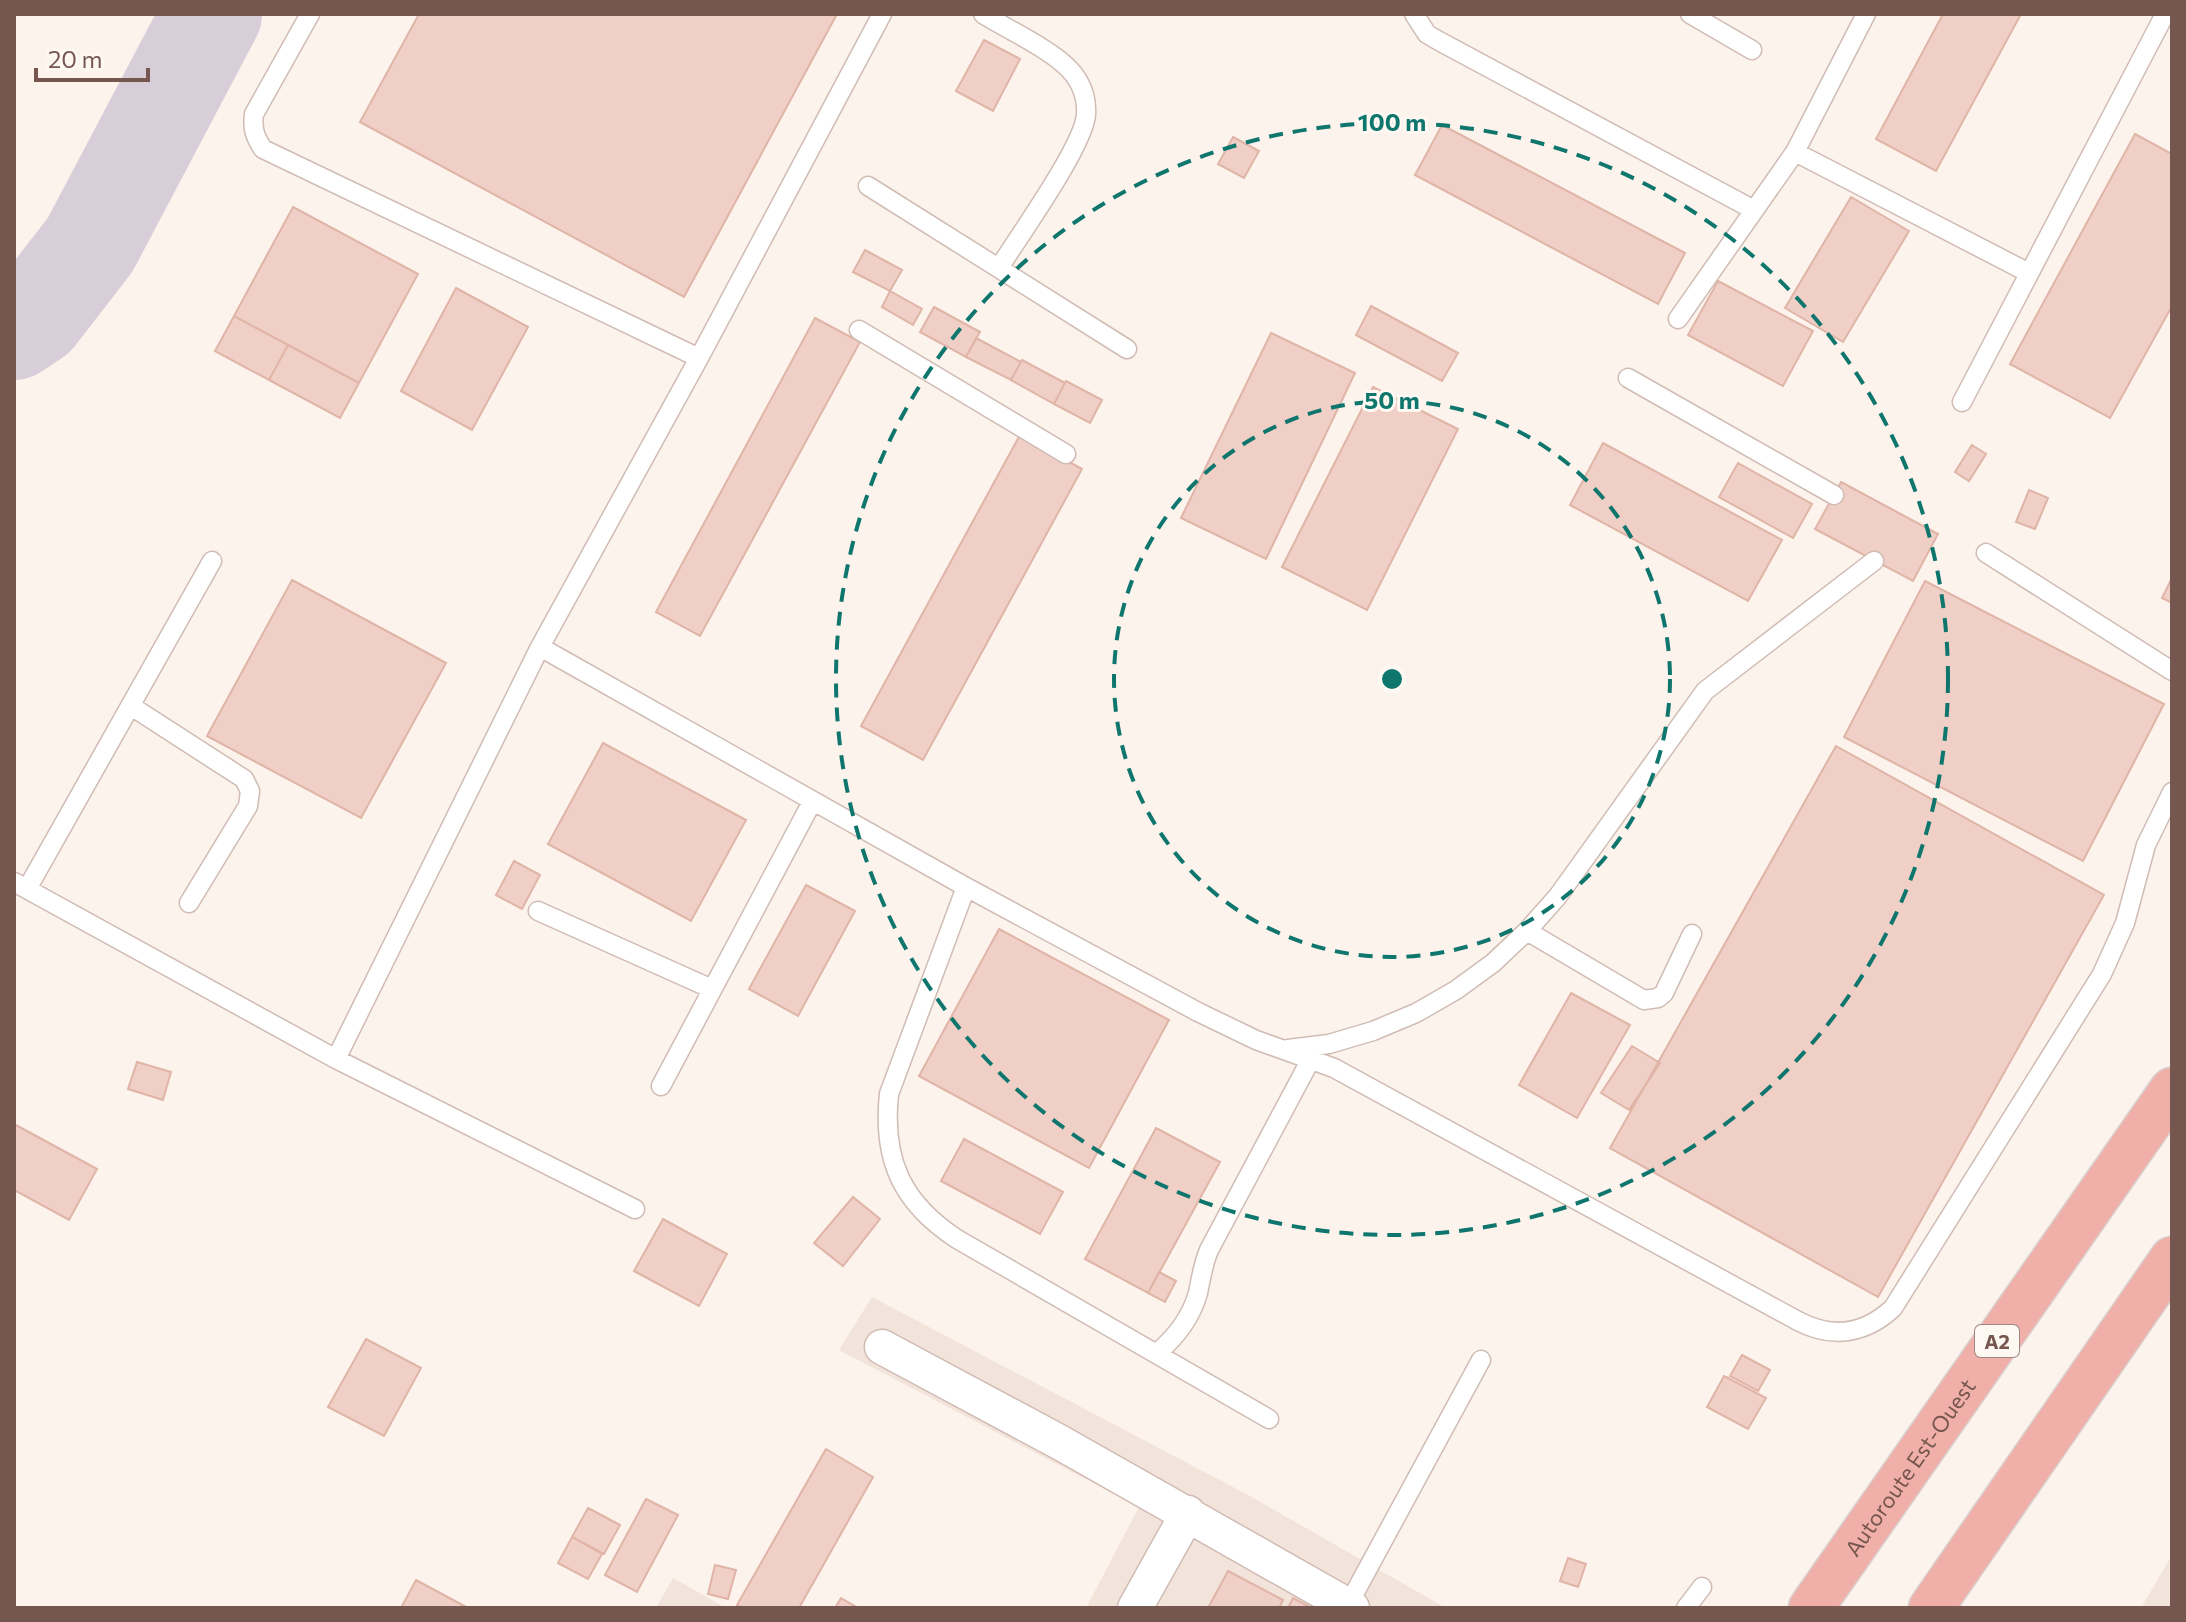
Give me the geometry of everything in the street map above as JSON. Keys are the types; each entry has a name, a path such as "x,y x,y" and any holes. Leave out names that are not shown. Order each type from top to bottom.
{"highway":[{"name":"Autoroute Est-Ouest","path":"1817,1600 2172,1090"},
{"path":"1931,1608 2172,1259"}],"street":[{"path":"882,1347 1188,1513 1350,1607"},
{"path":"1135,1608 1188,1513"}],"lane":[{"path":"310,14 254,114 256,139 263,149 699,358"},
{"path":"336,1059 540,647 699,358 882,14"},
{"path":"983,14 1064,63 1081,85 1086,114 1077,142 999,268"},
{"path":"1414,14 1427,34 1439,41 1754,210"},
{"path":"1690,14 1752,50"},
{"path":"1678,319 1795,152 1866,14"},
{"path":"1962,402 2165,14"},
{"path":"1795,152 2029,273"},
{"path":"868,186 1127,349"},
{"path":"859,330 1066,454"},
{"path":"1628,378 1834,495"},
{"path":"1986,553 2172,671"},
{"path":"212,561 131,706 20,885 336,1059 635,1209"},
{"path":"1286,1050 1373,1031 1416,1013 1456,990 1493,963 1558,896 1705,691 1874,561"},
{"path":"540,647 812,802 1227,1027 1348,1076 1812,1328 1841,1333 1869,1326 1893,1308 2102,974 2125,923 2146,845 2172,792"},
{"path":"131,706 244,779 250,791 248,806 189,903"},
{"path":"661,1086 812,802"},
{"path":"966,887 889,1094 888,1137 891,1158 899,1178 910,1197 939,1227 1269,1419"},
{"path":"538,911 712,989"},
{"path":"1527,931 1638,996 1652,1000 1664,993 1692,934"},
{"path":"1156,1354 1171,1341 1192,1309 1209,1250 1311,1059"},
{"path":"1350,1607 1481,1360"},
{"path":"1686,1608 1702,1587"}],"shaded area":[{"path":"872,1297 1248,1495 1446,1608 1086,1608 1139,1507 839,1350"},
{"path":"2172,1555 2172,1608 2141,1608"},
{"path":"673,1578 726,1608 656,1608"}],"building":[{"path":"419,14 837,14 684,297 360,122"},
{"path":"1943,14 2021,14 1936,171 1876,139"},
{"path":"984,40 1020,59 993,111 956,91"},
{"path":"1442,125 1685,253 1658,304 1415,175"},
{"path":"2135,134 2172,154 2172,306 2110,418 2010,364"},
{"path":"1233,137 1259,151 1244,178 1218,164"},
{"path":"1851,197 1909,231 1843,342 1785,308"},
{"path":"293,207 418,274 359,383 234,316"},
{"path":"865,250 902,270 890,291 853,272"},
{"path":"1718,281 1813,331 1783,386 1688,335"},
{"path":"456,288 528,327 472,430 401,391"},
{"path":"890,291 922,309 913,325 882,307"},
{"path":"1371,306 1458,353 1442,381 1356,335"},
{"path":"934,307 980,332 966,357 920,332"},
{"path":"234,316 288,345 269,380 215,351"},
{"path":"815,318 860,342 700,636 656,612"},
{"path":"1271,333 1355,373 1266,559 1181,518"},
{"path":"976,338 1021,362 1011,380 966,357"},
{"path":"288,345 359,383 340,418 269,380"},
{"path":"1022,360 1065,383 1054,404 1011,380"},
{"path":"1066,381 1102,400 1090,423 1054,404"},
{"path":"1373,387 1458,429 1367,610 1282,567"},
{"path":"1020,435 1082,469 923,760 861,726"},
{"path":"1603,443 1782,540 1748,601 1570,505"},
{"path":"1972,445 1986,454 1969,481 1955,472"},
{"path":"1738,463 1812,504 1793,538 1719,497"},
{"path":"1841,482 1938,534 1913,581 1815,529"},
{"path":"2029,490 2048,498 2035,529 2016,522"},
{"path":"2172,578 2172,603 2162,598"},
{"path":"292,580 446,663 361,818 207,736"},
{"path":"1925,581 2164,704 2083,861 1844,737"},
{"path":"603,743 746,820 691,921 548,844"},
{"path":"1836,746 2104,895 1878,1297 1610,1148"},
{"path":"514,861 540,875 522,909 496,895"},
{"path":"806,885 855,911 798,1016 749,989"},
{"path":"999,929 1169,1020 1089,1168 919,1076"},
{"path":"1571,993 1630,1025 1577,1118 1519,1085"},
{"path":"1632,1046 1660,1063 1629,1110 1601,1093"},
{"path":"137,1062 171,1072 163,1100 128,1089"},
{"path":"14,1124 97,1169 69,1220 14,1190"},
{"path":"1156,1128 1220,1162 1148,1293 1085,1259"},
{"path":"964,1139 1063,1192 1040,1234 941,1181"},
{"path":"853,1197 880,1219 843,1266 814,1243"},
{"path":"663,1219 727,1254 699,1306 634,1271"},
{"path":"1159,1272 1176,1281 1165,1302 1148,1293"},
{"path":"366,1339 421,1368 384,1436 328,1407"},
{"path":"1742,1355 1770,1370 1758,1391 1730,1376"},
{"path":"1724,1376 1766,1398 1748,1429 1707,1407"},
{"path":"826,1449 873,1477 799,1608 743,1608 737,1605"},
{"path":"646,1499 678,1515 637,1592 605,1575"},
{"path":"588,1508 620,1525 604,1554 572,1537"},
{"path":"572,1537 602,1554 588,1579 558,1563"},
{"path":"1568,1558 1586,1564 1578,1587 1560,1581"},
{"path":"715,1565 736,1570 728,1599 708,1594"},
{"path":"1228,1571 1283,1600 1279,1608 1208,1608"},
{"path":"416,1580 468,1608 401,1608"},
{"path":"841,1598 858,1608 835,1608"},
{"path":"1293,1598 1312,1608 1288,1608"}],"taxiway":[{"path":"14,330 35,316 90,245 212,14"}]}
